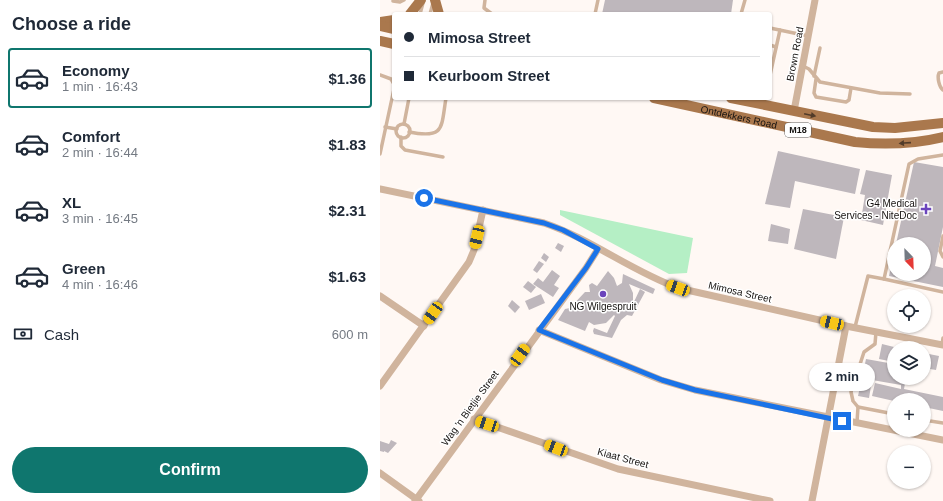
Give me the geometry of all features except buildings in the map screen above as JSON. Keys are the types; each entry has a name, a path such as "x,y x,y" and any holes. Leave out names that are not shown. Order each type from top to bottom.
{"main road":[{"path":"412,12 422,0"},
{"path":"434,0 438,12"},
{"path":"380,22 392,20"},
{"path":"380,26 392,29"},
{"path":"380,41 392,44"},
{"name":"Ontdekkers Road","path":"663,100 855,142 877,144 926,142 943,137"},
{"name":"Ontdekkers Road","path":"741,100 873,127 895,128 943,123"}],"street":[{"name":"Brown Road","path":"794,111 815,0"},
{"name":"Mimosa Street","path":"380,188 553,226 651,277 678,288 846,326 943,343"},
{"path":"380,386 469,262 474,250 483,210"},
{"name":"Wag 'n Bietjie Street","path":"417,500 474,419 586,268 598,249"},
{"path":"380,296 424,326"},
{"path":"812,501 846,326"},
{"path":"539,330 662,380 695,390 856,424 943,440"},
{"name":"Kiaat Street","path":"474,419 618,469 770,501"},
{"path":"380,473 417,500"}],"lane":[{"path":"392,1 400,2 404,0"},
{"path":"420,12 422,0"},
{"path":"431,12 434,0"},
{"path":"485,0 484,8 489,12"},
{"path":"595,12 598,0"},
{"path":"742,12 745,0"},
{"path":"772,28 808,36"},
{"path":"772,66 780,30"},
{"path":"772,46 776,47"},
{"path":"820,48 815,77 814,93 816,97 846,102 849,100 851,88"},
{"path":"802,66 809,69 820,82 880,92 910,94"},
{"path":"943,72 939,73 938,76 940,87 943,90"},
{"path":"380,75 392,81"},
{"path":"380,154 392,97"},
{"path":"404,124 409,100"},
{"path":"409,132 427,136 437,132 441,127 446,100"},
{"path":"397,129 400,125 404,124"},
{"path":"404,124 409,127 409,132"},
{"path":"385,127 397,129"},
{"path":"397,129 397,134 401,137"},
{"path":"401,137 406,136 409,132"},
{"path":"401,137 400,146 405,150 443,158"},
{"path":"884,279 909,164 918,159 943,155"},
{"path":"943,236 940,251 943,257"},
{"path":"855,327 868,276 943,292"},
{"path":"876,332 875,344 867,349 862,356 851,392 853,401 858,407 887,413"},
{"path":"856,424 858,407"},
{"path":"931,421 943,424"}],"green space":[{"path":"560,210 693,238 687,273 669,274 560,215"}],"place":[{"name":"G4 Medical Services - NiteDoc","path":"926,209"},
{"name":"NG Wilgespruit","path":"603,294"}],"route":[{"path":"424,198 544,223 563,230 598,249 586,268 539,330 662,380 695,390 842,421"}]}
